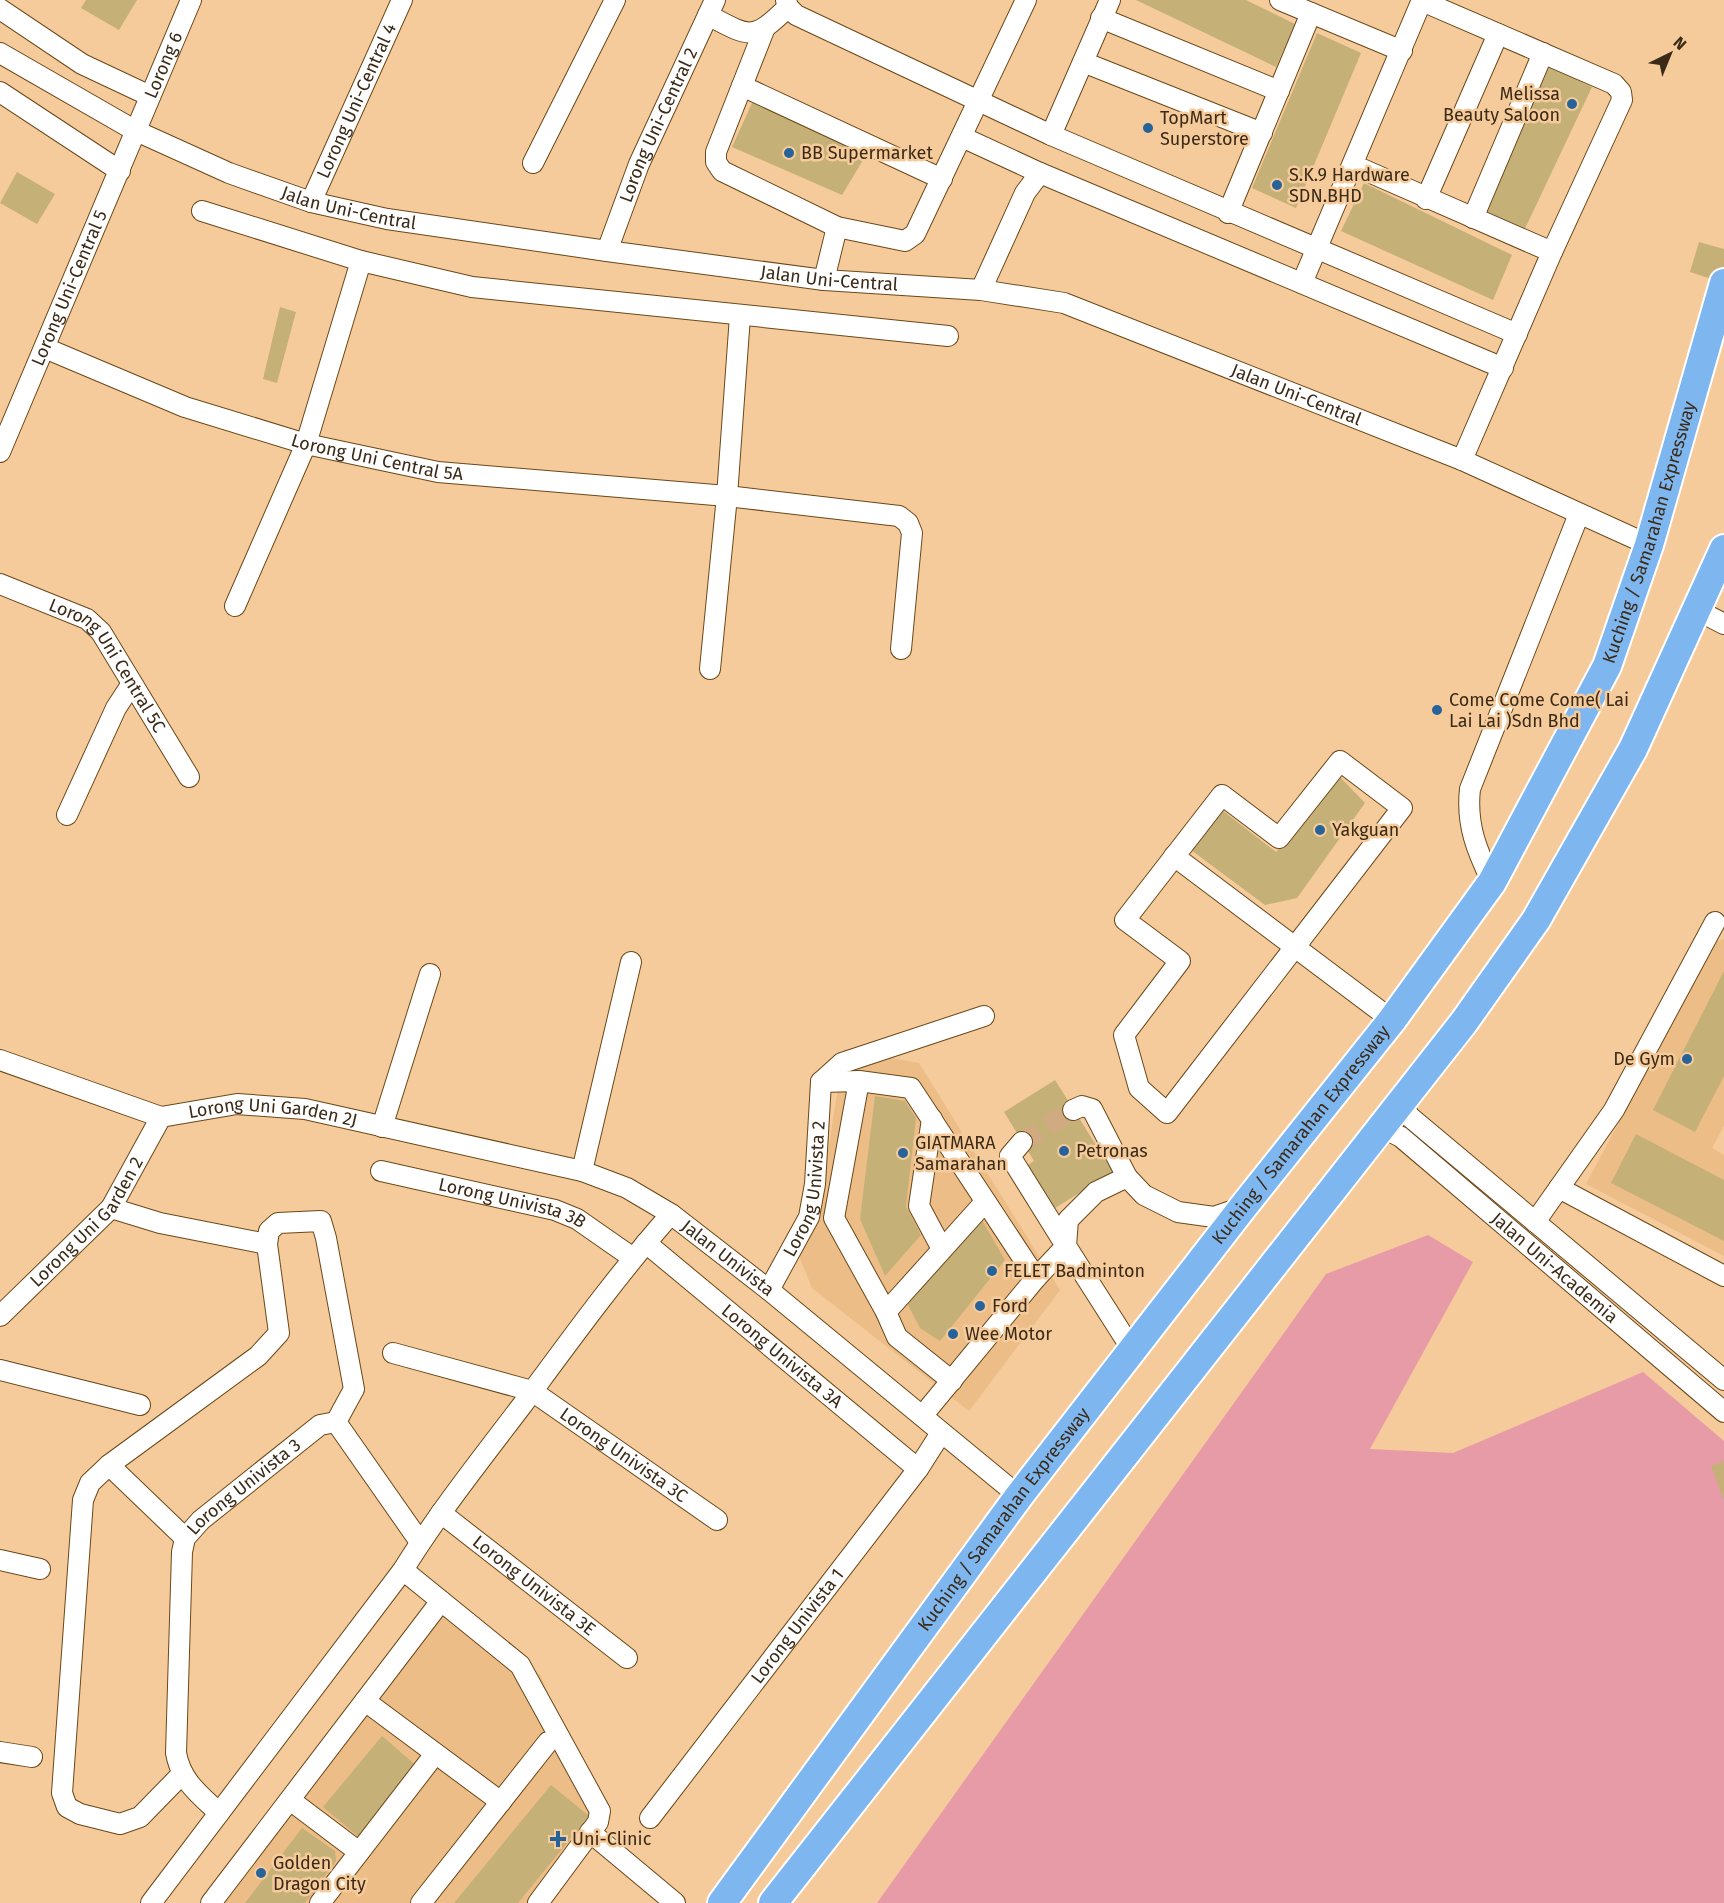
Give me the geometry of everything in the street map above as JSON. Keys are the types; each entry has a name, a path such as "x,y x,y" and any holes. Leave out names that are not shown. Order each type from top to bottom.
{"highway":[{"name":"Kuching / Samarahan Expressway","path":"722,1903 1019,1496 1243,1207 1392,1020 1492,882 1607,666 1649,545 1724,283"},
{"path":"773,1903 1464,1022 1536,920 1633,749 1724,549"}],"street":[{"name":"Lorong 6","path":"134,130 191,0"},
{"name":"Lorong Uni-Central 4","path":"311,202 402,0"},
{"path":"533,163 615,0"},
{"path":"1026,0 980,100 915,234 906,242 837,227 722,171 716,162 716,152 764,30 787,3 796,15 980,100 1051,135 1228,213 1517,334"},
{"path":"1051,135 1110,0"},
{"path":"1280,0 1402,51"},
{"path":"1302,283 1422,0 1614,84 1621,92 1622,100 1552,252 1462,460"},
{"path":"711,8 746,33 764,30"},
{"name":"Lorong Uni-Central 2","path":"607,251 639,164 711,8"},
{"path":"0,9 82,64 150,96"},
{"path":"1228,213 1311,13"},
{"path":"1101,18 1279,92"},
{"path":"1426,199 1498,34"},
{"name":"Jalan Uni-Central","path":"0,53 134,130 229,172 311,202 387,219 607,251 824,280 981,290 1064,303 1097,314 1462,460 1649,545"},
{"path":"1473,218 1543,53"},
{"path":"1083,62 1262,133"},
{"path":"742,86 942,179"},
{"path":"0,92 120,171"},
{"name":"Lorong Uni-Central 5","path":"1,447 120,171 134,130"},
{"path":"962,137 1040,173 1503,368"},
{"path":"1353,165 1426,199 1552,252"},
{"path":"981,290 1025,193 1040,173"},
{"path":"202,211 362,261 472,287 948,336"},
{"path":"824,280 837,227"},
{"path":"235,606 306,444 362,261"},
{"path":"710,669 727,496 740,316"},
{"name":"Lorong Uni Central 5A","path":"45,348 185,407 306,444 438,472 727,496 899,516 908,523 912,533 901,649"},
{"path":"1492,882 1474,845 1469,825 1470,789 1579,514"},
{"name":"Lorong Uni Central 5C","path":"0,584 87,619 101,632 131,685 189,777"},
{"path":"1697,610 1724,624"},
{"path":"67,814 116,708 131,685"},
{"path":"1340,761 1402,808 1293,947 1167,1113 1138,1088 1124,1035 1180,961 1125,920 1222,795 1279,838 1340,761"},
{"path":"1174,856 1392,1020"},
{"path":"1535,1222 1614,1110 1715,922"},
{"path":"582,1171 632,962"},
{"path":"382,1127 430,974"},
{"path":"821,1082 842,1063 984,1016"},
{"path":"0,1060 161,1117"},
{"path":"821,1082 859,1081 911,1088 1036,1278"},
{"path":"859,1081 834,1218 897,1336 952,1381"},
{"name":"Lorong Univista 2","path":"768,1290 809,1217 814,1184 821,1082"},
{"name":"Jalan Uni-Academia","path":"1400,1102 1410,1118 1724,1380"},
{"name":"Lorong Uni Garden 2J","path":"161,1117 237,1104 305,1109 382,1127"},
{"path":"1073,1110 1082,1106 1092,1109 1127,1177 1144,1195 1178,1212 1214,1217 1243,1207"},
{"name":"Lorong Uni Garden 2","path":"3,1306 111,1208 161,1117"},
{"path":"932,1119 919,1206 942,1249"},
{"name":"Jalan Univista","path":"382,1127 582,1171 627,1188 671,1214 768,1290 1019,1496"},
{"name":"Jalan Uni-Academia","path":"1381,1127 1401,1137 1724,1412"},
{"path":"1022,1142 1010,1156 1132,1351"},
{"name":"Lorong Univista 3B","path":"381,1171 555,1210 640,1250"},
{"path":"923,1415 1036,1278 1066,1246 1068,1220 1096,1192 1112,1182 1127,1177"},
{"path":"1559,1188 1724,1276"},
{"path":"886,1312 985,1202"},
{"path":"111,1208 160,1223 267,1244"},
{"path":"151,1903 403,1570 420,1542 532,1391 640,1250 671,1214"},
{"path":"182,1773 140,1817 120,1824 80,1814 67,1807 62,1793 83,1500 90,1483 109,1465 258,1356 279,1333 267,1244 269,1231 278,1222 321,1221 354,1389 336,1422 420,1542"},
{"name":"Lorong Univista 3A","path":"640,1250 918,1469"},
{"name":"Lorong Univista 3C","path":"393,1353 532,1391 717,1520"},
{"path":"0,1370 140,1405"},
{"name":"Lorong Univista 3","path":"219,1813 188,1784 176,1753 182,1552 185,1538 201,1520 320,1425 336,1422"},
{"name":"Lorong Univista 1","path":"650,1818 918,1469 941,1432"},
{"path":"109,1465 185,1538"},
{"name":"Lorong Univista 3E","path":"441,1513 627,1659"},
{"path":"0,1560 40,1569"},
{"path":"403,1570 525,1671 600,1811 598,1822 538,1903"},
{"path":"211,1903 441,1601"},
{"path":"365,1701 501,1802"},
{"path":"421,1903 549,1742"},
{"path":"0,1752 32,1757"},
{"path":"320,1903 435,1754"},
{"path":"290,1800 359,1852"},
{"path":"590,1832 675,1903"}],"shaded area":[{"path":"1724,939 1724,1126 1712,1148 1724,1155 1724,1256 1586,1184 1715,942"},
{"path":"844,1049 919,1063 1060,1290 969,1411 812,1288 795,1246 817,1222"},
{"path":"1428,1235 1473,1262 1370,1449 1453,1453 1643,1372 1724,1441 1724,1903 877,1903 1326,1274"},
{"path":"439,1591 541,1676 595,1819 532,1903 202,1903"}],"building":[{"path":"86,0 137,0 119,30 81,8"},
{"path":"1136,0 1246,0 1295,24 1276,67"},
{"path":"1317,33 1361,53 1296,208 1252,188"},
{"path":"1549,65 1592,87 1522,235 1478,213"},
{"path":"758,98 866,155 842,195 732,147 752,103"},
{"path":"17,172 55,194 37,224 0,203"},
{"path":"1364,183 1512,255 1493,300 1341,231"},
{"path":"1699,242 1724,249 1724,283 1690,272"},
{"path":"280,307 296,312 277,383 263,379"},
{"name":"Yakguan","path":"1340,777 1365,803 1297,898 1265,905 1187,847 1218,807 1276,852"},
{"path":"1724,971 1724,1076 1695,1132 1653,1110"},
{"name":"Petronas","path":"1055,1080 1113,1172 1047,1213 1020,1170 1034,1161 1004,1112"},
{"path":"875,1096 905,1101 916,1118 906,1206 921,1235 885,1276 860,1219"},
{"path":"1636,1134 1724,1180 1724,1241 1611,1183"},
{"path":"979,1215 1005,1260 940,1341 920,1328 907,1303"},
{"path":"1724,1461 1724,1500 1711,1466"},
{"path":"382,1736 418,1767 359,1837 323,1807"},
{"path":"551,1785 589,1816 518,1903 454,1903"},
{"path":"302,1828 335,1851 336,1861 305,1903 245,1903"}],"tunnel":[{"path":"1022,1142 1073,1110"}],"place":[{"name":"Melissa Beauty Saloon","path":"1572,104"},
{"name":"TopMart Superstore","path":"1148,128"},
{"name":"BB Supermarket","path":"789,153"},
{"name":"S.K.9 Hardware SDN.BHD","path":"1277,185"},
{"name":"Come Come Come( Lai Lai Lai )Sdn Bhd","path":"1437,710"},
{"name":"Yakguan","path":"1320,830"},
{"name":"De Gym","path":"1687,1059"},
{"name":"Petronas","path":"1064,1151"},
{"name":"GIATMARA Samarahan","path":"903,1153"},
{"name":"FELET Badminton","path":"992,1271"},
{"name":"Ford","path":"980,1306"},
{"name":"Wee Motor","path":"953,1334"},
{"name":"Uni-Clinic","path":"558,1839"},
{"name":"Golden Dragon City","path":"261,1873"}]}
